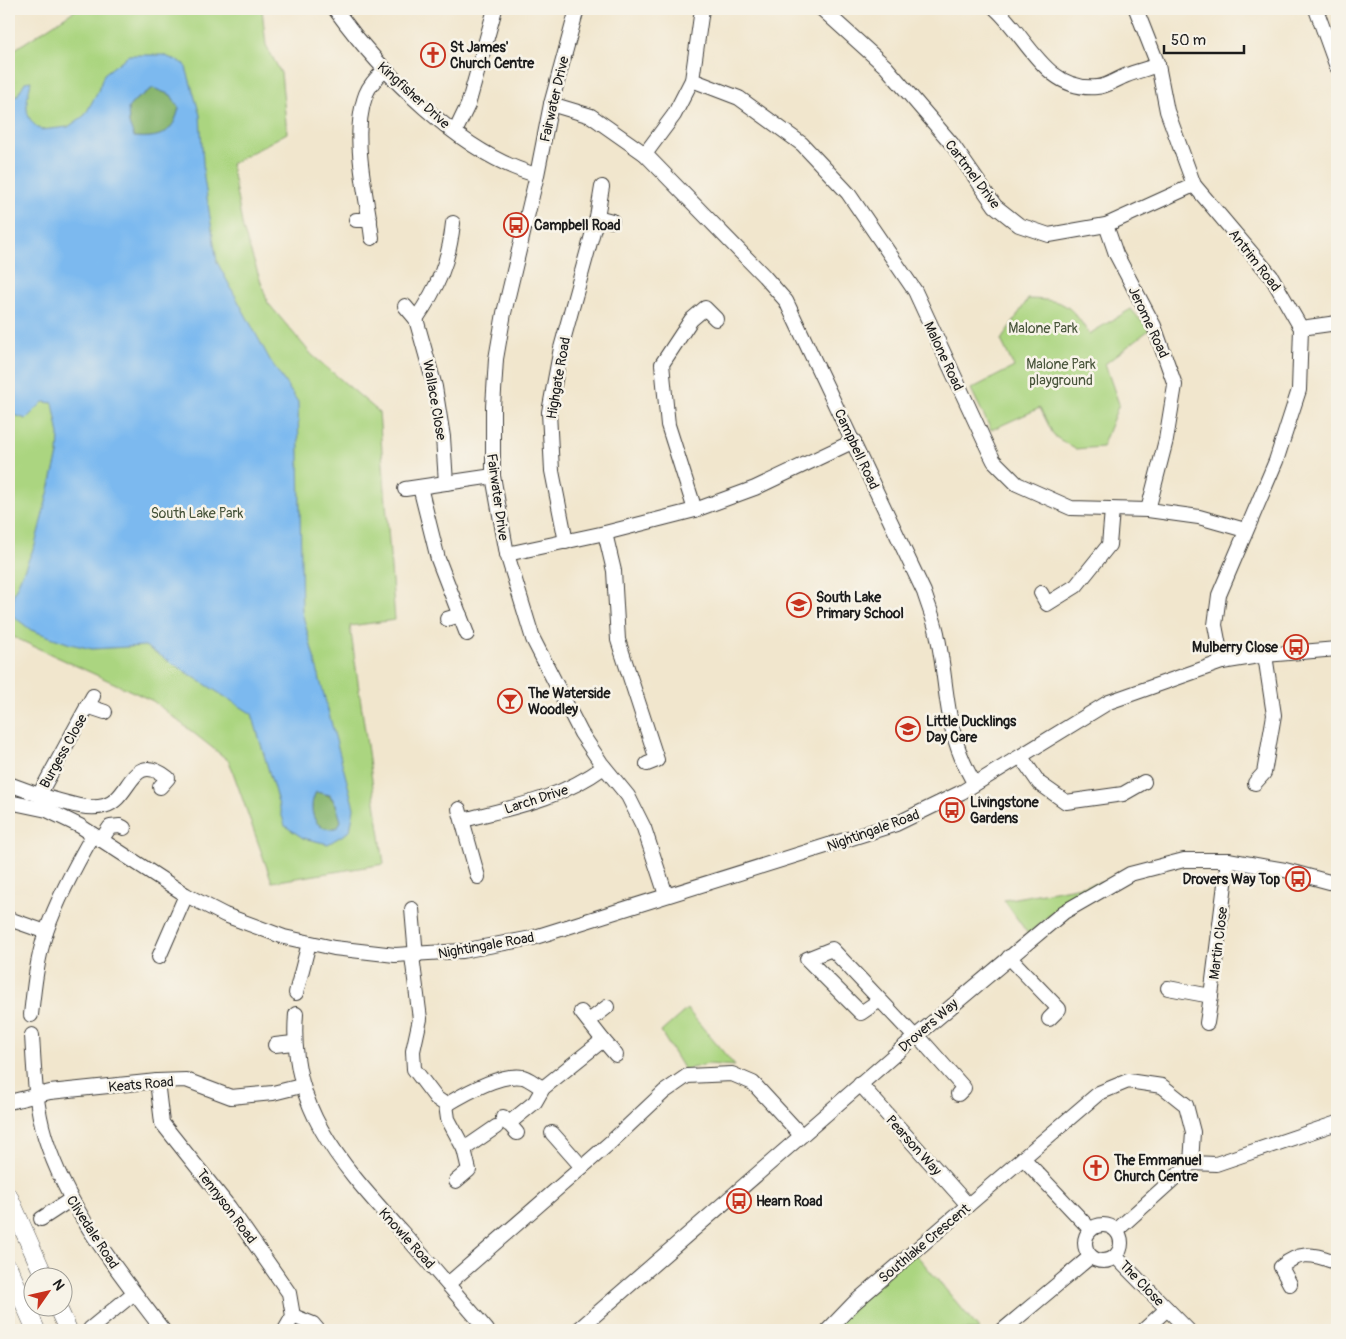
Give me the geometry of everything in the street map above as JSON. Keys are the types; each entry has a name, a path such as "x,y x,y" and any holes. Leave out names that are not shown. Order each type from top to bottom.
{"main road":[{"path":"9,1197 40,1266"},
{"path":"9,1269 36,1330"},
{"path":"62,1316 68,1330"}],"street":[{"name":"Kingfisher Drive","path":"334,9 385,70 421,105 456,132 494,156 537,175"},
{"path":"456,132 468,105 494,9"},
{"name":"Fairwater Drive","path":"577,9 551,104 537,175 504,313 496,359 492,434 493,476 506,554 540,655 581,733 604,766 627,794 644,828 666,895"},
{"path":"645,154 674,115 692,80 702,9"},
{"name":"Cartmel Drive","path":"822,9 886,67 952,144 994,206 1019,225 1049,235 1106,225 1194,185"},
{"path":"996,9 1012,23 1040,64 1068,85 1098,88 1126,75 1158,65"},
{"name":"Antrim Road","path":"1136,9 1158,65 1167,110 1194,185 1271,276 1301,328"},
{"path":"1316,9 1332,40 1337,67"},
{"path":"372,238 363,220 361,110 366,92 385,70"},
{"name":"Malone Road","path":"692,80 739,98 794,138 848,193 915,291 989,451 994,460 1017,484 1071,508 1148,510 1199,517 1245,530"},
{"name":"Campbell Road","path":"551,104 591,116 645,154 786,301 924,592 937,632 947,712 958,752 974,782"},
{"name":"Highgate Road","path":"566,542 552,471 549,412 561,348 597,216 602,187"},
{"path":"597,216 612,221"},
{"path":"416,319 436,291 451,245 453,223"},
{"name":"Jerome Road","path":"1106,225 1116,254 1154,326 1175,385 1166,440 1148,510"},
{"path":"695,510 668,425 662,364 701,304 716,319"},
{"name":"Wallace Close","path":"405,306 416,319 435,387 443,437 446,483"},
{"path":"1222,662 1214,625 1219,595 1245,530 1276,461 1299,390 1301,328 1337,324"},
{"path":"506,554 605,533 695,510 755,488 854,441"},
{"path":"405,489 493,476"},
{"path":"420,487 454,617 467,634"},
{"path":"1047,604 1076,586 1109,545 1112,510"},
{"path":"605,533 614,571 618,640 657,760 647,764"},
{"name":"Nightingale Road","path":"9,802 47,810 80,826 186,895 225,915 284,937 361,952 414,956 462,951 532,938 896,824 962,792 974,782 1021,757 1109,702 1222,662 1265,655 1337,649"},
{"path":"1264,780 1274,715 1265,655"},
{"name":"Burgess Close","path":"39,795 90,701 105,712"},
{"path":"1021,757 1039,783 1066,802 1123,794 1137,782"},
{"name":"Larch Drive","path":"478,877 461,814 556,795 604,766"},
{"name":"Burgess Close","path":"9,784 39,795 73,804 103,806 115,801 136,773 148,769 161,773 168,778"},
{"path":"31,1015 37,970 46,932 75,866 97,837 110,827 120,826 124,828"},
{"name":"Drovers Way","path":"578,1330 800,1135 1009,956 1064,912 1130,874 1184,860 1228,860 1285,870 1337,884"},
{"name":"Martin Close","path":"1206,1024 1228,860"},
{"path":"159,957 160,942 186,895"},
{"path":"412,909 420,1019 413,1051 414,1069 436,1098 446,1105 448,1119 464,1149 469,1170 456,1181"},
{"path":"9,919 46,932"},
{"path":"296,993 309,943"},
{"path":"880,1000 861,1013 806,959 832,949 964,1088"},
{"path":"1009,956 1059,1009 1049,1019"},
{"name":"Martin Close","path":"1168,988 1211,996"},
{"path":"607,1007 585,1016 616,1055"},
{"name":"Knowle Road","path":"296,1014 293,1043 301,1086 329,1143 350,1173 487,1330"},
{"name":"Clivedale Road","path":"32,1035 37,1094 44,1135 70,1200 134,1293 163,1330"},
{"path":"464,1149 506,1125 535,1102 544,1088 603,1040"},
{"path":"275,1045 293,1043"},
{"path":"448,1284 582,1167 664,1092 687,1076 732,1074 752,1083 800,1135"},
{"path":"446,1105 482,1086 516,1077 528,1079 544,1088"},
{"name":"Keats Road","path":"9,1102 37,1094 157,1081 186,1080 231,1097 273,1093 301,1086"},
{"name":"Southlake Crescent","path":"828,1330 854,1303 1099,1093 1128,1080 1162,1086 1186,1105 1193,1132 1191,1163"},
{"name":"Tennyson Road","path":"157,1081 162,1123 229,1207 274,1268 289,1293 293,1316"},
{"name":"Pearson Way","path":"860,1084 968,1206"},
{"path":"1117,1230 1191,1163 1216,1164 1337,1123"},
{"path":"552,1133 582,1167"},
{"path":"1024,1158 1090,1229"},
{"path":"41,1219 70,1200"},
{"path":"1103,1224 1117,1230 1122,1244 1116,1257 1102,1262 1090,1257 1084,1243 1090,1229 1103,1224"},
{"path":"1290,1284 1281,1267 1292,1257 1305,1253 1331,1263"},
{"path":"1003,1330 1090,1257"},
{"name":"The Close","path":"1116,1257 1188,1330"},
{"path":"90,1329 134,1293"},
{"name":"The Close","path":"1144,1330 1167,1309"},
{"path":"285,1330 293,1316 313,1324 318,1330"}],"green space":[{"name":"South Lake Park","path":"77,9 262,9 266,45 281,73 287,133 231,164 243,229 268,303 312,355 379,412 395,620 350,626 384,864 272,882 229,761 153,701 9,635 9,53"},
{"path":"153,88 171,95 179,108 176,117 169,130 158,136 134,137 129,124 128,108 135,100"},
{"name":"Malone Park","path":"1028,299 1050,301 1065,306 1077,316 1089,334 1131,309 1149,330 1105,364 1119,404 1102,447 1075,449 1054,436 1040,408 991,430 971,389 1014,367 1001,340"},
{"path":"316,792 327,795 334,801 341,821 338,827 323,828 318,824 312,806"},
{"path":"1104,882 1059,907 1028,934 1004,900"},
{"path":"687,1009 735,1066 708,1064 684,1070 661,1032"},
{"path":"914,1252 980,1330 828,1330"}],"water":[{"name":"South Lake Park","path":"129,55 163,55 185,64 200,115 204,178 217,262 270,360 298,402 302,612 354,808 350,831 328,844 303,838 285,826 252,714 145,646 92,649 70,644 31,630 13,616 13,595 35,545 58,454 59,435 53,403 43,402 26,419 11,414 9,400 9,98 17,96 25,82 31,81 27,102 30,120 41,130 68,127 85,115 98,91 104,74","holes":["153,88 171,95 179,108 176,117 169,129 158,136 134,137 129,124 128,108 135,100","316,792 330,795 336,804 341,821 338,827 323,828 318,824 312,806"]}],"place":[{"name":"St James' Church Centre","path":"433,55"},
{"name":"Campbell Road","path":"516,225"},
{"name":"South Lake Primary School","path":"799,605"},
{"name":"Mulberry Close","path":"1296,647"},
{"name":"The Waterside Woodley","path":"510,701"},
{"name":"Little Ducklings Day Care","path":"908,729"},
{"name":"Livingstone Gardens","path":"952,810"},
{"name":"Drovers Way Top","path":"1298,879"},
{"name":"The Emmanuel Church Centre","path":"1096,1168"},
{"name":"Hearn Road","path":"739,1201"}],"park label":[{"name":"Malone Park playground","path":"1061,372"}]}
